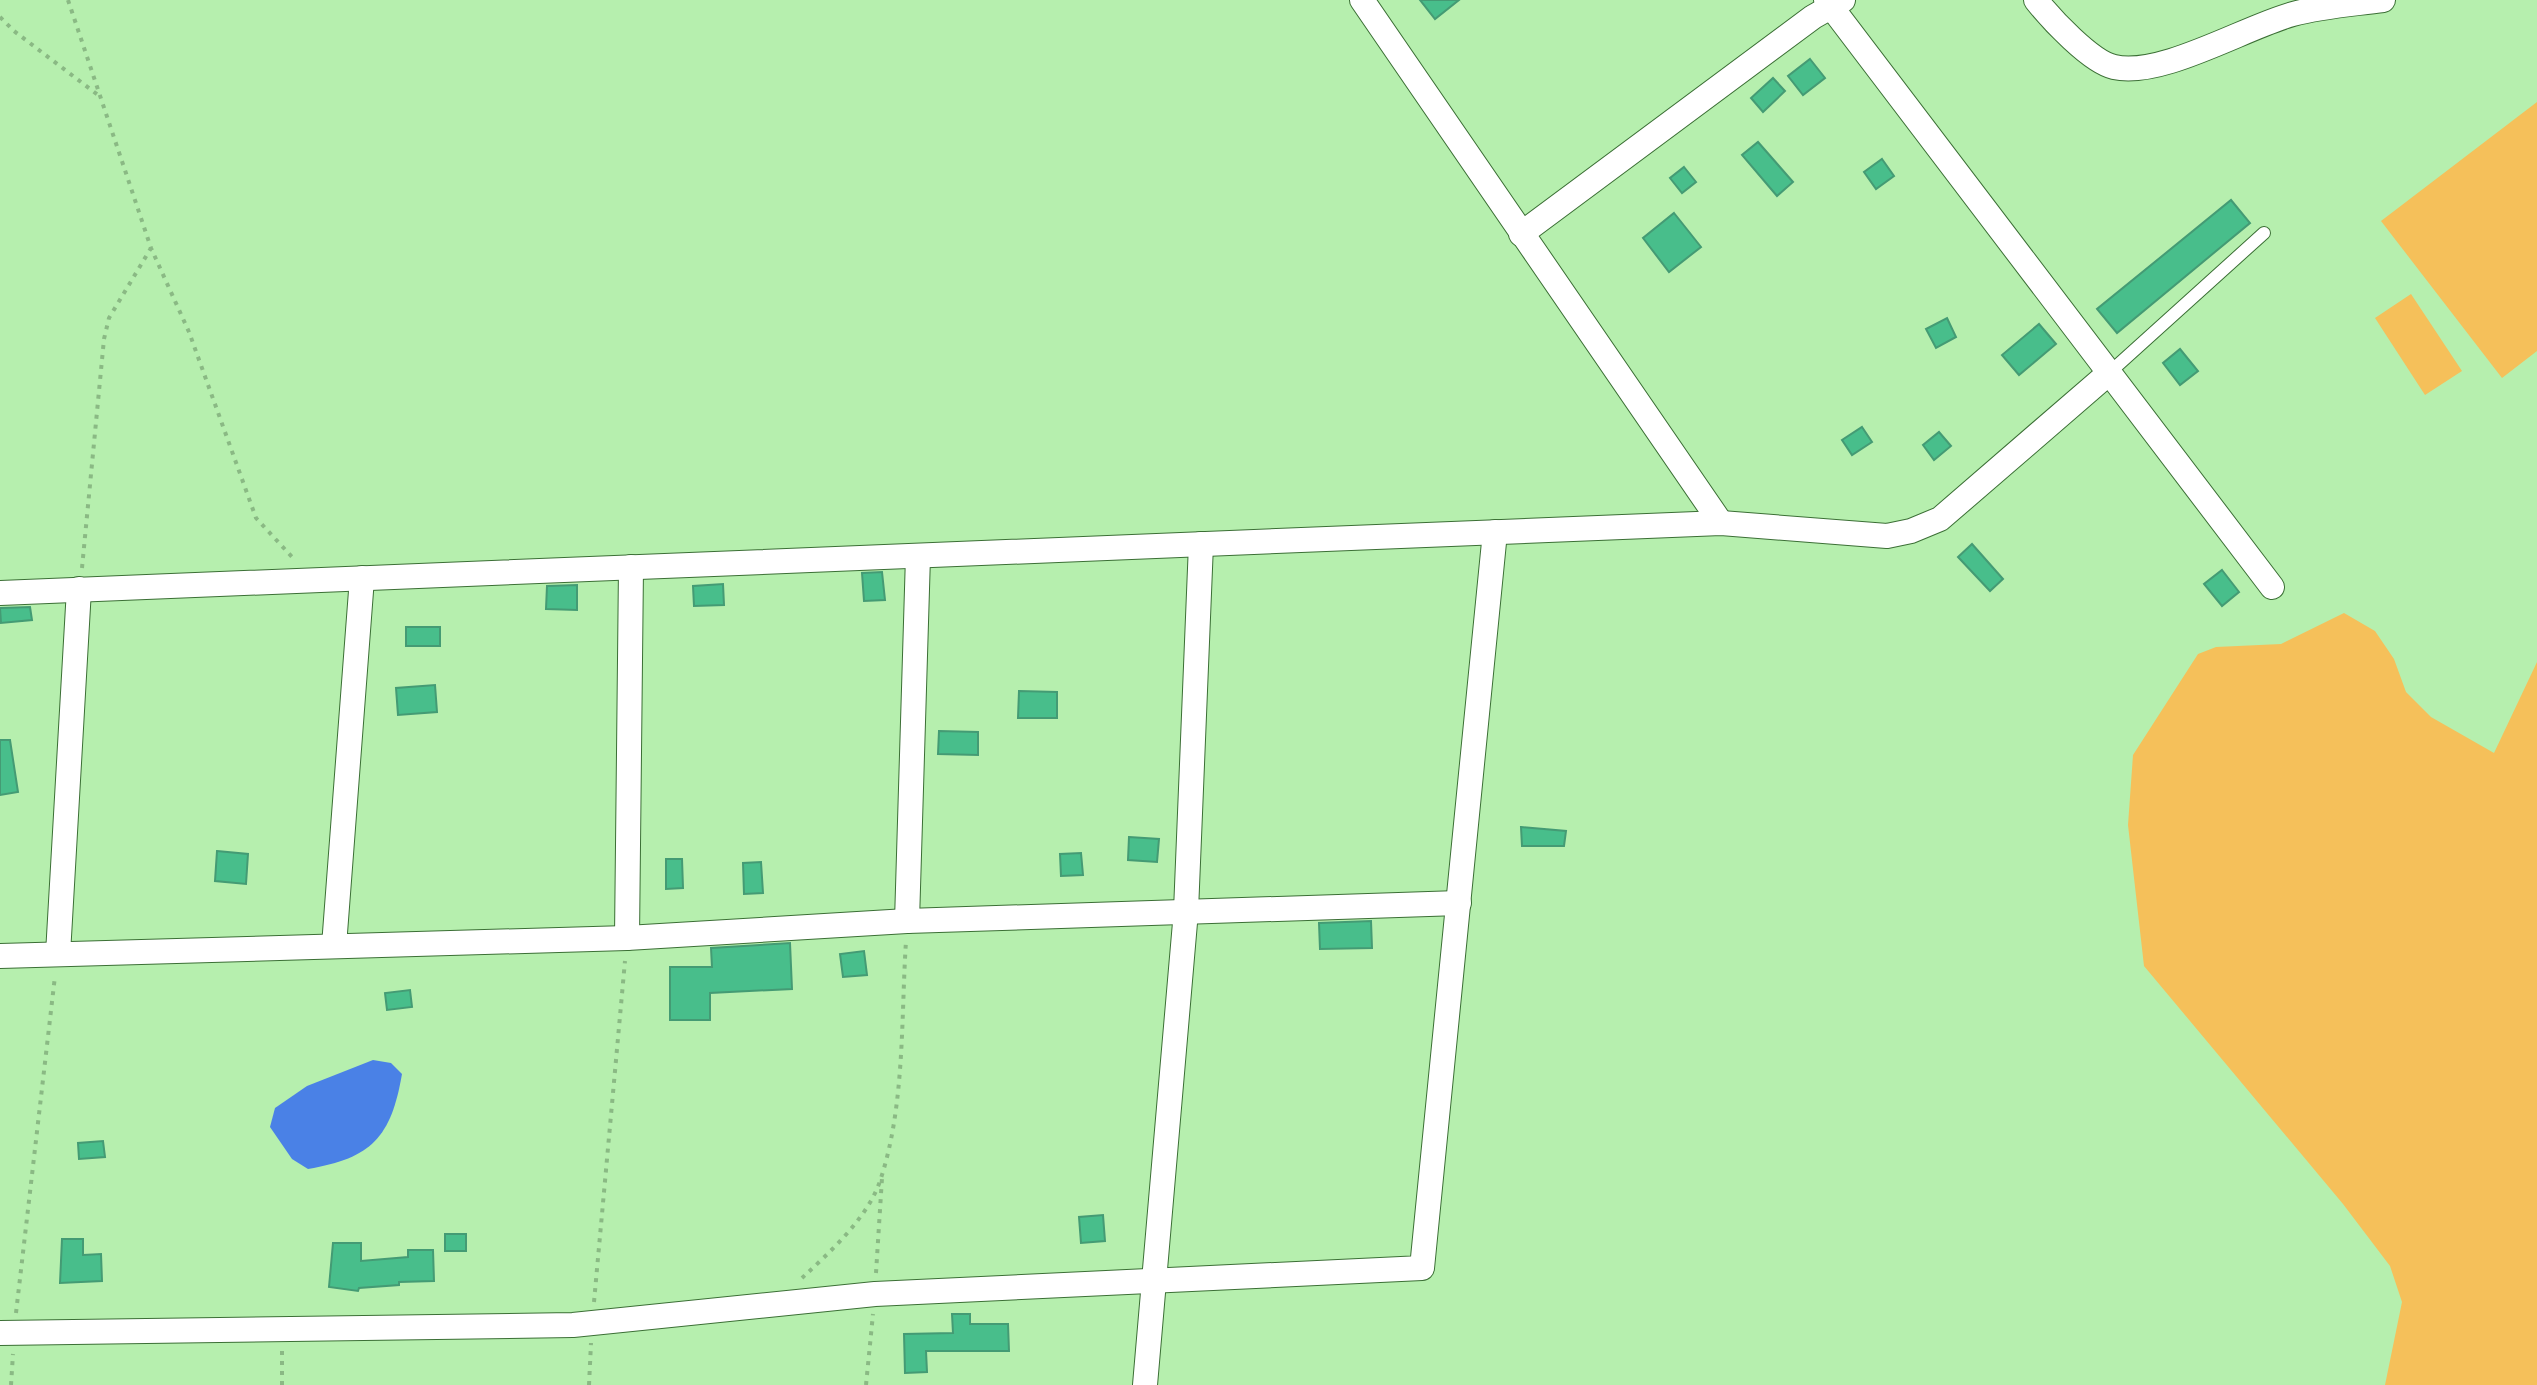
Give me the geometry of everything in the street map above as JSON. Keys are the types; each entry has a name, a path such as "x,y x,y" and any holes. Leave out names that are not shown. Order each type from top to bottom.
{"street":[{"path":"1362,0 1721,523"},
{"path":"2036,0 2100,62 2128,68 2192,56 2223,39 2294,13 2383,0"},
{"path":"1521,234 1833,2 2272,587"},
{"path":"0,593 1721,523 1887,536 1911,531 1940,519 2109,373"},
{"path":"7,1333 592,1323 875,1294 1422,1268 1495,532"},
{"path":"1145,1385 1186,911 1201,544"},
{"path":"907,921 918,556"},
{"path":"627,938 631,567"},
{"path":"334,946 362,578"},
{"path":"58,954 79,589"},
{"path":"0,956 627,938 907,921 1459,903"}],"lane":[{"path":"2109,373 2264,233"}],"path":[{"path":"68,0 151,248 189,332 256,518 317,580"},
{"path":"0,17 100,96"},
{"path":"79,589 104,339 109,318 151,248"},
{"path":"774,1305 827,1254 863,1212 881,1180 896,1089 907,921"},
{"path":"589,1385 627,938"},
{"path":"11,1385 7,1333 58,954"},
{"path":"282,1385 283,1329"}],"shaded area":[{"path":"2537,102 2537,351 2502,378 2381,221"},
{"path":"2411,294 2462,371 2425,395 2375,318"},
{"path":"2344,613 2375,631 2394,659 2406,692 2431,717 2494,753 2537,662 2537,1385 2385,1385 2402,1302 2390,1266 2343,1204 2144,966 2128,825 2133,755 2198,654 2216,647 2281,644"}],"water":[{"path":"373,1060 391,1063 402,1074 392,1114 375,1141 348,1158 308,1169 292,1159 270,1127 275,1108 307,1086"}],"building":[{"path":"1420,0 1459,0 1435,19"},
{"path":"1810,59 1825,78 1803,95 1788,76"},
{"path":"1773,78 1785,91 1763,112 1751,98"},
{"path":"1758,142 1793,182 1777,196 1742,155"},
{"path":"1882,159 1894,176 1876,189 1864,172"},
{"path":"1684,167 1696,182 1682,193 1670,178"},
{"path":"2231,200 2250,223 2117,333 2097,309"},
{"path":"1674,213 1701,247 1669,272 1643,238"},
{"path":"1947,318 1956,337 1936,348 1926,329"},
{"path":"2039,324 2056,344 2019,375 2002,355"},
{"path":"2180,349 2198,371 2180,385 2163,363"},
{"path":"1862,427 1872,442 1852,455 1842,440"},
{"path":"1939,432 1951,446 1934,460 1923,445"},
{"path":"1972,544 2003,579 1990,591 1958,557"},
{"path":"2222,570 2239,592 2222,606 2204,584"},
{"path":"882,572 885,600 864,601 862,573"},
{"path":"723,584 724,605 694,606 693,586"},
{"path":"577,585 577,610 546,609 547,586"},
{"path":"30,607 32,620 1,623 0,608"},
{"path":"406,627 440,627 440,646 406,646"},
{"path":"435,685 437,712 398,715 396,688"},
{"path":"1019,691 1057,692 1057,718 1018,718"},
{"path":"939,731 978,732 978,755 938,754"},
{"path":"0,740 10,740 18,792 0,795"},
{"path":"1521,827 1566,831 1564,846 1522,846"},
{"path":"1129,837 1159,839 1157,862 1128,860"},
{"path":"217,851 248,854 246,884 215,881"},
{"path":"1081,853 1083,875 1061,876 1060,854"},
{"path":"666,859 682,859 683,888 666,889"},
{"path":"761,862 763,893 744,894 743,863"},
{"path":"1371,921 1372,948 1320,949 1319,923"},
{"path":"790,943 792,989 710,993 710,1020 670,1020 670,967 712,967 711,948"},
{"path":"864,951 867,975 843,977 840,954"},
{"path":"410,990 412,1007 387,1010 385,993"},
{"path":"103,1141 105,1157 79,1159 78,1143"},
{"path":"1103,1215 1105,1241 1081,1243 1079,1217"},
{"path":"445,1234 466,1234 466,1251 445,1251"},
{"path":"62,1239 83,1239 83,1255 101,1254 102,1281 60,1283"},
{"path":"333,1243 361,1243 361,1261 408,1257 408,1250 433,1250 434,1281 399,1282 399,1285 359,1288 358,1291 329,1287"},
{"path":"952,1314 970,1314 970,1324 1008,1324 1009,1351 926,1351 927,1372 905,1373 904,1334 953,1333"}]}
